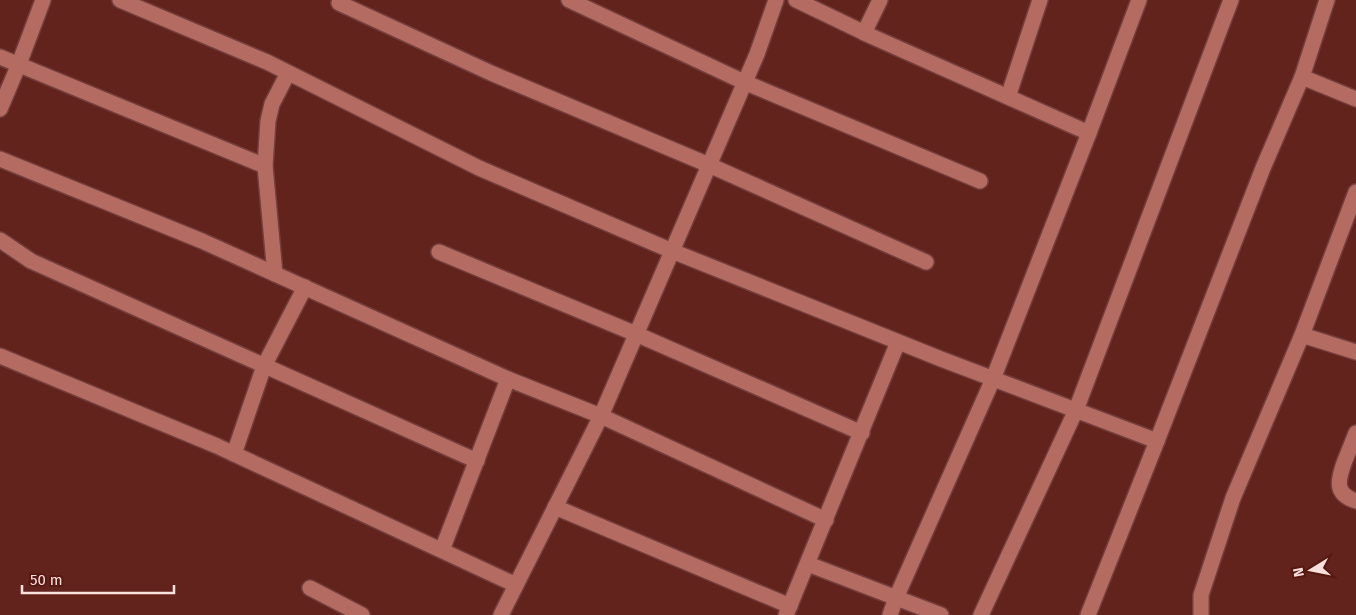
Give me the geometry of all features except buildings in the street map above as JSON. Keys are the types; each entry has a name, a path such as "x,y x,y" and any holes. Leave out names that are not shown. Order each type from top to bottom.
{"street":[{"path":"0,109 43,0"},
{"path":"120,0 141,4 267,62 479,168 672,251 898,342 1157,441"},
{"path":"569,0 744,82 980,180"},
{"path":"501,615 601,416 757,54 776,0"},
{"path":"796,0 864,33 1089,133"},
{"path":"864,33 880,0"},
{"path":"1008,97 1040,0"},
{"path":"890,615 993,379 1139,0"},
{"path":"981,615 1076,410 1231,0"},
{"path":"1088,615 1263,168 1302,77 1326,0"},
{"path":"340,3 491,74 709,165 926,262"},
{"path":"0,57 265,166"},
{"path":"276,274 265,166 268,121 272,104 288,73"},
{"path":"1302,77 1356,99"},
{"path":"0,159 202,241 508,380 601,416 826,520"},
{"path":"1202,615 1200,611 1201,594 1234,498 1352,211 1356,192"},
{"path":"0,240 31,261 477,462"},
{"path":"439,252 636,334 862,433"},
{"path":"234,454 264,366 305,287"},
{"path":"1302,334 1356,352"},
{"path":"556,507 788,610 898,342"},
{"path":"0,356 234,454 516,585"},
{"path":"442,550 508,380"},
{"path":"1356,433 1339,477 1339,488 1344,495 1356,501"},
{"path":"808,564 941,615"},
{"path":"310,588 362,615"}]}
